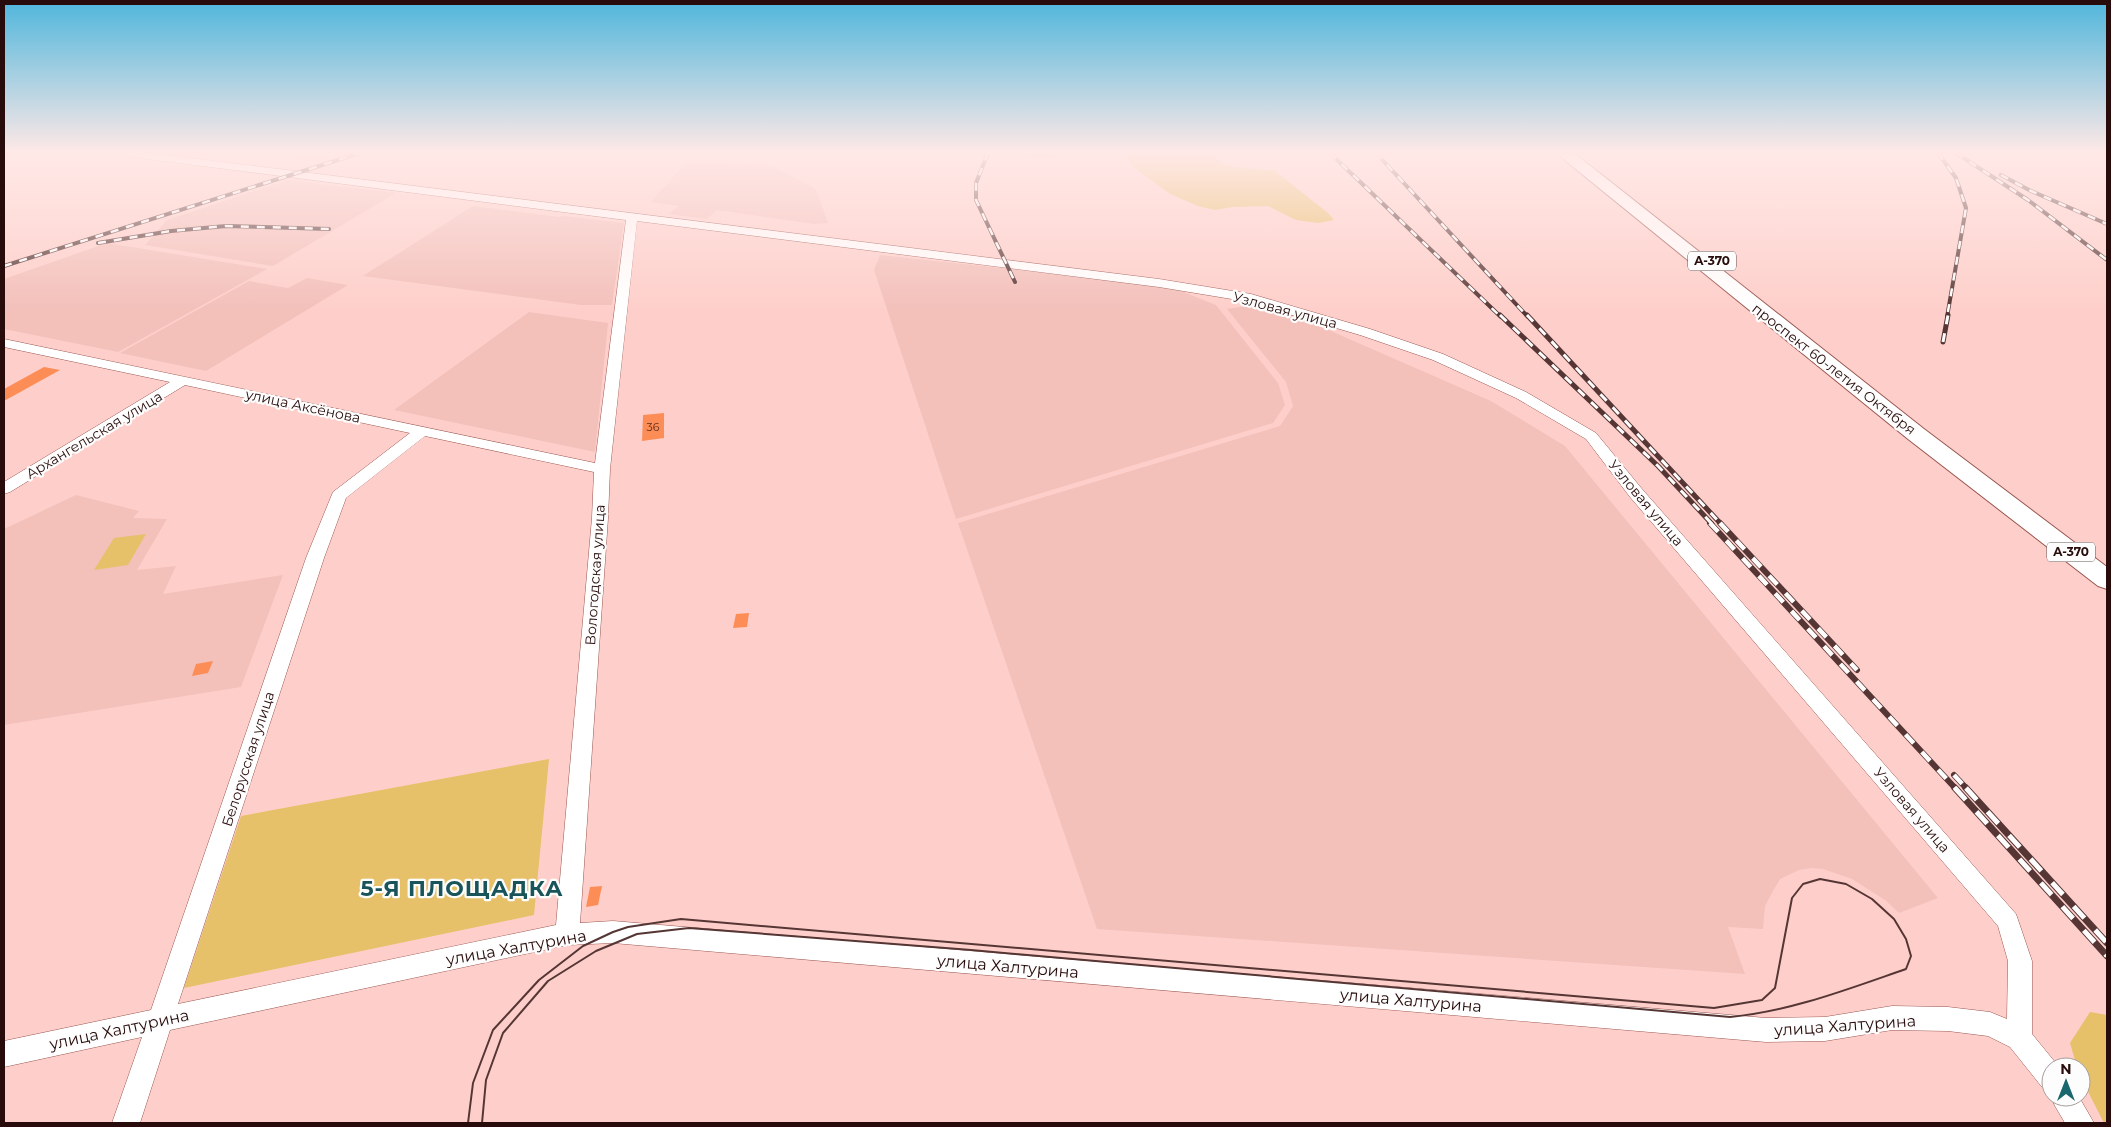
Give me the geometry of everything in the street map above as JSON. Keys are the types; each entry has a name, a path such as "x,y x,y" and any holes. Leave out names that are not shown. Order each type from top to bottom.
{"highway":[{"name":"проспект 60-летия Октября","path":"1630,206 1916,434 2107,580"},
{"name":"проспект 60-летия Октября","path":"1642,206 1923,427 2107,565"}],"street":[{"name":"Узловая улица","path":"548,206 1159,283 1246,297 1365,332 1438,357 1521,395 1591,436 1636,493 2008,921 2020,961 2019,1038"},
{"name":"Вологодская улица","path":"568,934 600,518 602,469 632,216"},
{"name":"улица Аксёнова","path":"4,343 602,469"},
{"name":"Архангельская улица","path":"4,489 184,380"},
{"name":"Белорусская улица","path":"126,1123 315,558 340,496 422,431"},
{"name":"улица Халтурина","path":"4,1054 568,934 613,932 1766,1030 1825,1029 1892,1018 1948,1019 1990,1024 2019,1038"},
{"path":"2019,1038 2041,1066"},
{"path":"2070,1107 2080,1123"}],"shaded area":[{"path":"211,206 375,206 273,266 145,245 167,220"},
{"path":"473,206 624,223 612,305 581,305 363,276"},
{"path":"676,206 822,206 828,223 814,224 717,210 707,219 669,214 679,206"},
{"path":"1198,206 1319,206 1334,220 1318,223 1296,220 1268,206 1232,207 1215,210"},
{"path":"107,243 267,269 118,352 4,329 4,279"},
{"path":"880,255 1131,282 1181,291 1216,305 1278,383 1285,405 1273,423 956,519 874,270"},
{"path":"307,278 348,285 206,371 120,353 249,281 288,288"},
{"path":"1246,306 1324,328 1491,401 1565,446 1938,898 1899,913 1885,900 1852,879 1823,869 1799,870 1780,879 1765,906 1763,929 1728,927 1745,974 1097,929 958,523 1280,426 1293,406 1286,382 1227,309"},
{"path":"529,312 608,323 595,452 394,410"},
{"path":"76,495 139,511 133,518 167,519 137,570 176,566 163,594 283,575 241,687 4,725 4,529"},
{"path":"146,534 128,565 94,570 114,538"},
{"path":"549,759 534,915 184,988 241,816"},
{"path":"2090,1012 2107,1015 2107,1123 2104,1123 2091,1098 2091,1057 2074,1057 2070,1043"}],"building":[{"path":"44,367 60,370 4,401 4,389"},
{"path":"664,413 664,438 642,441 643,415"},
{"path":"749,613 747,627 733,628 736,614"},
{"path":"213,661 208,673 192,676 196,664"},
{"path":"602,886 598,905 586,907 590,887"}],"tram line":[{"path":"468,1123 473,1083 493,1030 539,980 583,946 613,932 628,927 681,919 1714,1008 1762,1000 1775,988 1792,898 1803,884 1820,879 1846,884 1872,899 1894,919 1906,939 1911,956 1906,969 1841,991 1776,1010 1730,1017 971,950 689,928 637,934 596,951 548,981 503,1033 486,1080 482,1123"}],"railway":[{"path":"4,266 194,206"},
{"path":"979,206 1015,282"},
{"path":"1385,206 1501,317"},
{"path":"1425,206 1528,317"},
{"path":"1947,317 1965,206"},
{"path":"2035,206 2107,260"},
{"path":"2065,206 2107,224"},
{"path":"98,243 171,231 226,226 329,229"},
{"path":"1500,315 1658,466 1712,524"},
{"path":"1527,315 1721,524"},
{"path":"1943,342 1948,315"},
{"path":"1710,523 1956,789"},
{"path":"1720,523 1857,670"},
{"path":"1954,775 1967,789"},
{"path":"1955,788 2107,956"},
{"path":"1966,788 2107,943"}],"district":[{"name":"5-Я ПЛОЩАДКА","path":"462,888"}]}
